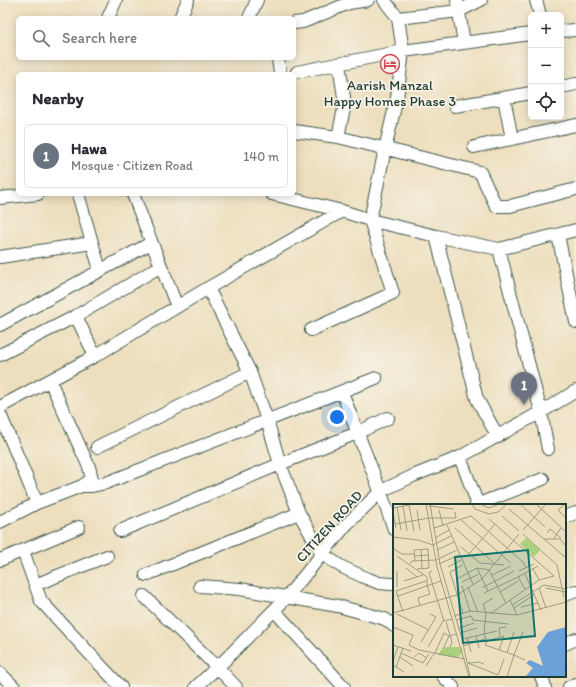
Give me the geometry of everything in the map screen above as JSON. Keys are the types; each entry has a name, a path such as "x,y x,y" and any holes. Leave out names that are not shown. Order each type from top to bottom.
{"street":[{"path":"109,16 116,0"},
{"path":"181,16 188,0"},
{"path":"250,16 257,0"},
{"path":"296,23 303,22 349,3 368,0"},
{"path":"311,330 393,293 370,220 397,98 403,51 398,18 384,0"},
{"path":"398,18 481,0"},
{"path":"536,0 539,12"},
{"path":"458,6 464,43"},
{"path":"564,31 576,30"},
{"path":"297,72 403,51 528,34"},
{"path":"278,60 280,72"},
{"path":"338,137 345,104 339,64"},
{"path":"564,86 576,84"},
{"path":"455,106 528,94"},
{"path":"504,98 512,138"},
{"path":"474,147 576,125"},
{"path":"296,131 338,137 480,172 496,206 510,206 576,189"},
{"path":"0,198 19,196"},
{"path":"79,196 100,270"},
{"path":"134,196 177,308"},
{"path":"280,196 436,236 499,249 576,230"},
{"path":"0,407 95,356 208,288 342,211"},
{"path":"558,235 576,322"},
{"path":"436,236 478,399 498,437"},
{"path":"0,257 92,243"},
{"path":"0,325 151,243"},
{"path":"499,249 541,412 548,449"},
{"path":"0,355 76,316 161,266"},
{"path":"208,288 250,372 267,420 280,464 299,514 322,554 342,567 366,578 379,583 393,584"},
{"path":"76,316 95,356"},
{"path":"97,447 250,372"},
{"path":"82,486 92,486 106,483 376,378"},
{"path":"0,522 37,504 82,486 92,479 89,467 50,381"},
{"name":"CITIZEN ROAD","path":"196,687 286,598 346,525 381,491 460,457 498,437 576,391"},
{"path":"342,392 393,525"},
{"path":"0,414 37,504"},
{"path":"120,531 357,433 388,418"},
{"path":"460,457 477,504"},
{"path":"480,504 543,479"},
{"path":"566,517 576,513"},
{"path":"146,575 299,514"},
{"path":"0,560 79,527"},
{"path":"22,551 41,601 122,687"},
{"path":"35,585 108,556"},
{"path":"200,586 240,589 338,606 385,620 393,625"},
{"path":"566,595 576,591"},
{"path":"144,596 236,687"},
{"path":"274,610 344,687"},
{"path":"566,644 576,639"},
{"path":"0,673 14,687"},
{"path":"444,677 453,687"},
{"path":"541,677 545,687"},
{"path":"569,687 576,684"}],"place":[{"name":"Aarish Manzal Happy Homes Phase 3","path":"390,64"},
{"name":"Hawa","path":"524,405"}]}
